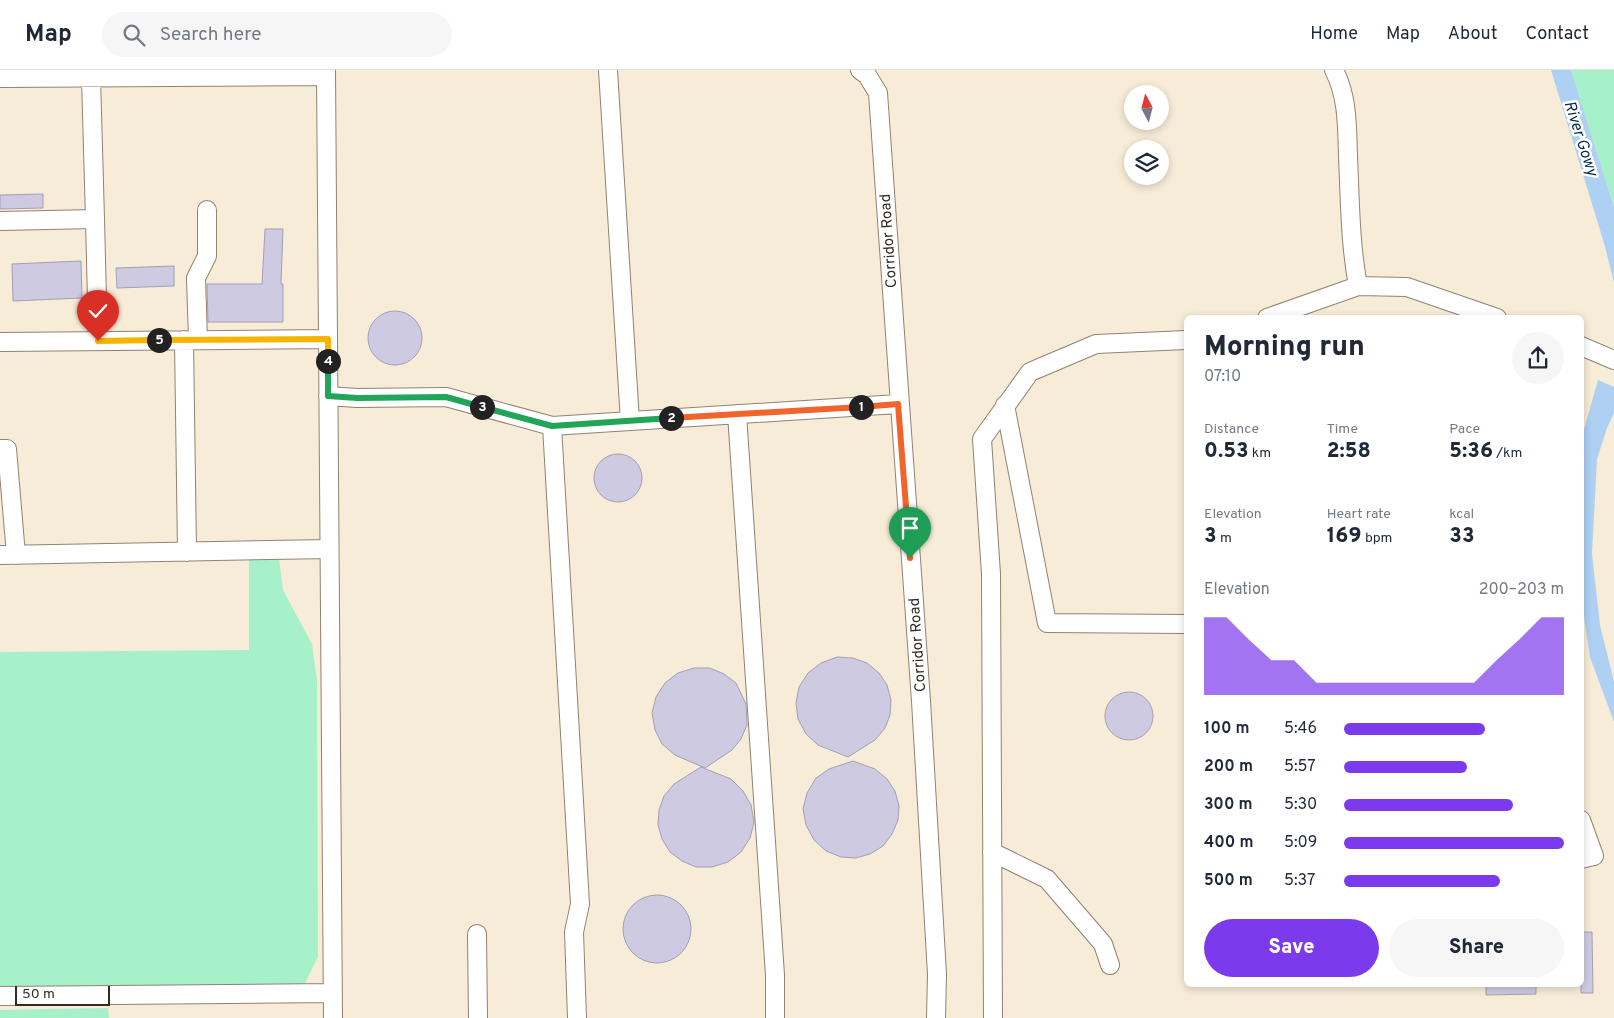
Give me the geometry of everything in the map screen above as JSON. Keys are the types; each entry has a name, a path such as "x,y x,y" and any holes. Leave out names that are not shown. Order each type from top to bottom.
{"lane":[{"path":"608,70 630,421"},
{"name":"Corridor Road","path":"860,70 867,75 878,93 898,404 922,721 937,974 936,1018"},
{"path":"1334,70 1339,80 1346,109 1352,256 1358,286"},
{"path":"0,78 326,73 333,1018"},
{"path":"91,78 98,341"},
{"path":"187,552 191,340 196,278 207,256 207,210"},
{"path":"0,221 95,219"},
{"path":"1276,315 1358,286 1407,287 1488,315"},
{"path":"0,342 328,339"},
{"path":"993,1018 991,574 982,439 1030,372 1096,344 1184,340"},
{"path":"1584,347 1614,360"},
{"path":"328,396 357,398 446,397 552,426 898,404"},
{"path":"1005,405 1047,623 1184,624"},
{"path":"737,414 776,975 775,1018"},
{"path":"552,426 580,904 574,932 577,1018"},
{"path":"0,449 7,449 8,555 330,549"},
{"path":"1584,828 1594,856 1584,858"},
{"path":"992,852 1046,879 1103,944 1110,964"},
{"path":"477,934 478,1018"},
{"path":"0,996 333,993"}],"shaded area":[{"path":"0,70 1614,70 1614,1018 0,1018"}],"green space":[{"path":"1571,70 1614,70 1614,207"},
{"path":"249,558 279,558 283,590 312,644 317,680 318,957 303,987 0,989 0,652 249,650"},
{"path":"108,1008 109,1018 0,1018 0,1010"}],"water":[{"name":"River Gowy","path":"1551,70 1571,70 1614,207 1614,282 1604,243"},
{"path":"1598,380 1614,387 1614,413 1597,459 1592,554 1600,625 1614,682 1614,722 1590,657 1584,616 1584,429"}],"building":[{"path":"43,194 43,208 0,209 0,195"},
{"path":"265,229 283,229 281,284 283,284 283,322 208,322 207,284 262,284"},
{"path":"81,261 82,298 13,301 12,264"},
{"path":"174,266 174,286 117,288 116,268"},
{"path":"395,311 405,313 414,319 420,328 422,338 420,348 414,357 405,363 395,365 385,363 376,357 370,348 368,338 370,328 376,319 385,313"},
{"path":"618,454 627,456 635,461 640,469 642,478 640,487 635,495 627,500 618,502 609,500 601,495 596,487 594,478 596,469 601,461 609,456"},
{"path":"837,657 853,658 867,663 879,673 887,685 891,700 890,715 885,728 875,740 848,757 818,745 806,734 798,719 796,703 799,687 808,673 821,663"},
{"path":"694,668 710,668 724,674 736,683 746,704 747,725 741,739 732,750 705,768 675,755 662,744 655,730 652,713 656,697 665,683 678,673"},
{"path":"1129,692 1138,694 1146,699 1151,707 1153,716 1151,725 1146,733 1138,738 1129,740 1120,738 1112,733 1107,725 1105,716 1107,707 1112,699 1120,694"},
{"path":"853,761 875,769 887,779 895,791 899,806 898,820 892,834 883,846 870,854 856,858 841,857 826,851 814,840 806,825 803,809 807,793 816,778 829,769"},
{"path":"701,767 731,779 743,791 751,805 754,822 750,838 741,852 728,862 712,867 696,867 682,861 670,852 662,839 658,825 659,810 664,796 674,784"},
{"path":"657,895 670,898 681,905 688,916 691,929 688,942 681,953 670,960 657,963 644,960 633,953 626,942 623,929 626,916 633,905 644,898"},
{"path":"1584,932 1592,932 1593,993 1581,993 1581,987 1584,987"},
{"path":"1486,987 1536,987 1536,994 1486,995"}],"route":[{"path":"98,341 328,339 328,396 357,398 446,397 552,426 898,404 910,558"}]}
